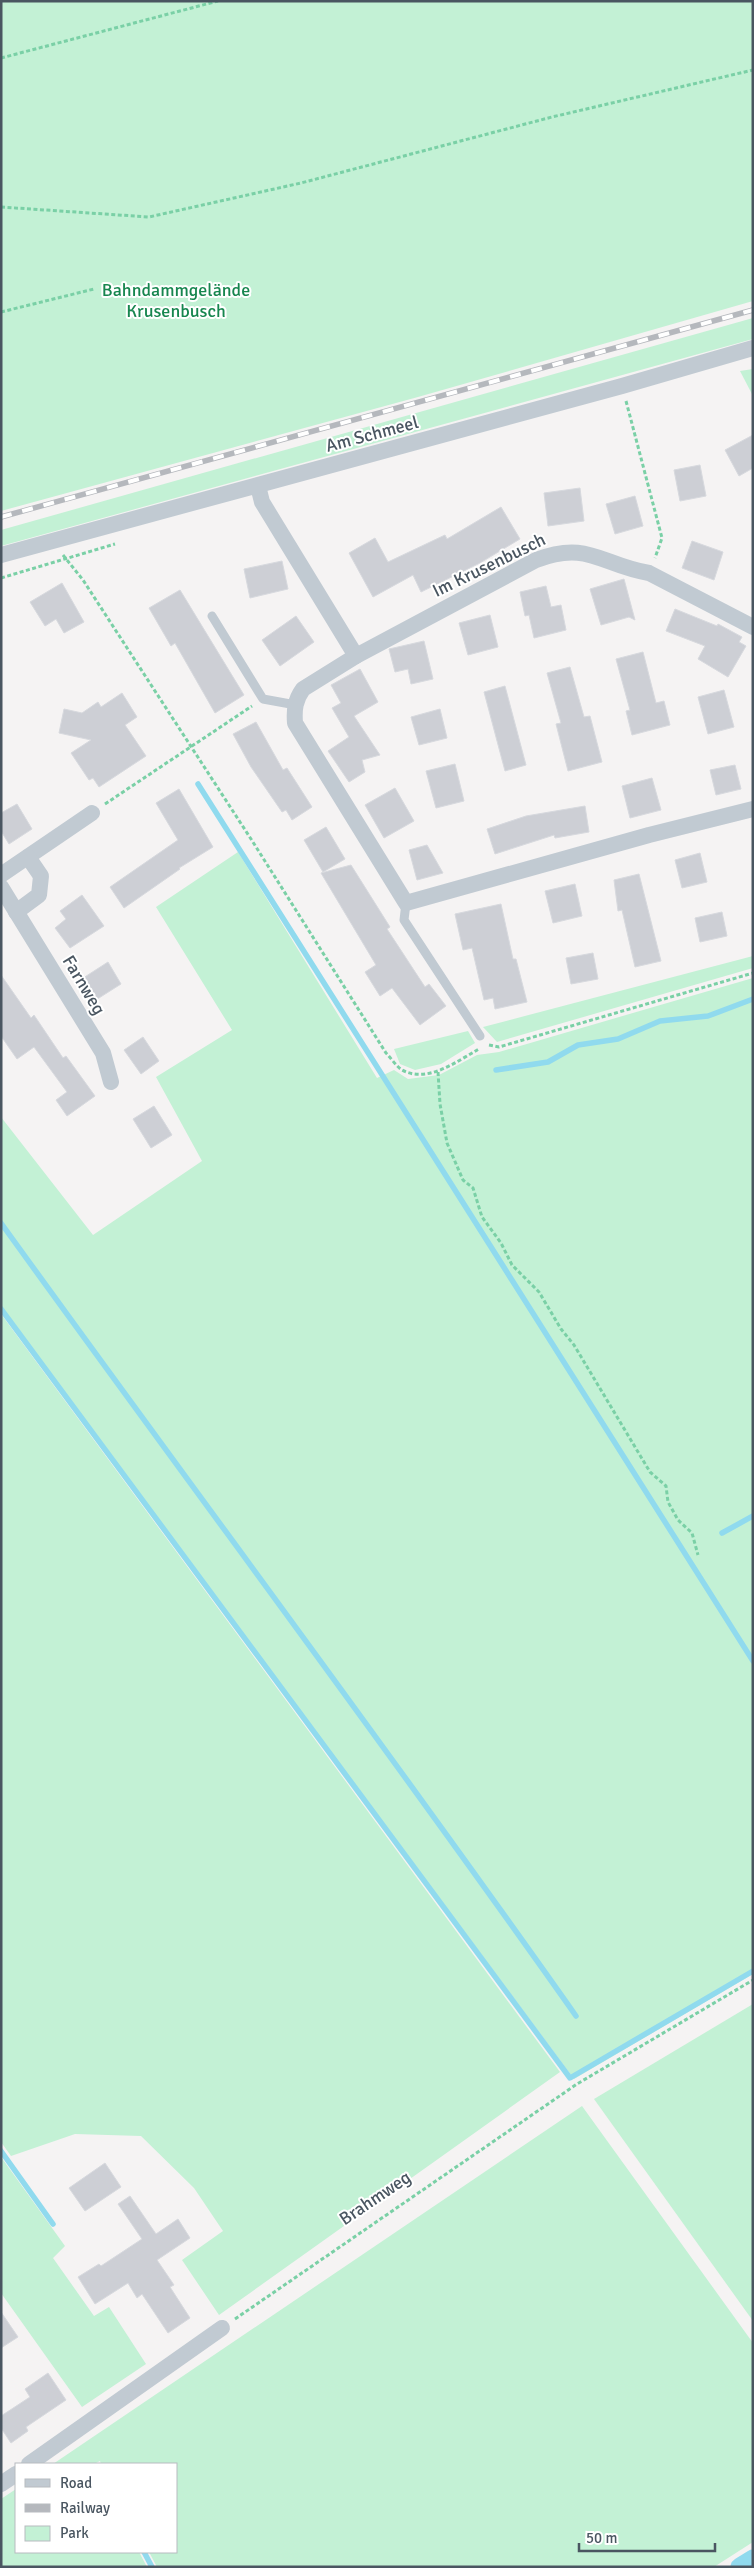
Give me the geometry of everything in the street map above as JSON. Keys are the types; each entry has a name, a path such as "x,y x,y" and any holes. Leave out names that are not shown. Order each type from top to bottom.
{"street":[{"name":"Am Schmeel","path":"1,555 622,386 753,348"},
{"path":"258,486 262,502 356,656"},
{"name":"Im Krusenbusch","path":"296,705 298,695 304,689 356,656 536,560 554,553 585,552 635,570 649,573 753,627"},
{"path":"296,705 295,723 406,903 649,835 753,809"},
{"path":"1,875 92,813"},
{"path":"16,912 39,895 40,876 28,856"},
{"name":"Farnweg","path":"1,887 103,1053 111,1082"},
{"path":"30,2463 222,2328"},
{"path":"1,2484 15,2475"}],"lane":[{"path":"212,616 263,699 296,705"},
{"path":"406,903 404,920 480,1036"}],"path":[{"path":"1,58 218,1"},
{"path":"1,207 149,217 301,183 552,117 753,70"},
{"path":"1,312 94,289"},
{"path":"622,386 662,538 649,573"},
{"path":"58,538 64,558 83,580 386,1053 400,1069 413,1075 438,1072 487,1044 499,1047 753,974"},
{"path":"92,813 263,699"},
{"path":"438,1072 440,1104 448,1143 463,1180 473,1188 482,1217 501,1243 512,1265 539,1292 650,1472 666,1486 668,1502 678,1520 692,1533 698,1555"},
{"name":"Brahmweg","path":"222,2328 577,2084 753,1980"}],"green space":[{"name":"Bahndammgelände Krusenbusch","path":"1,1 753,1 753,301 418,397 1,511"},
{"path":"753,318 753,339 1,546 1,530"},
{"path":"753,369 753,396 740,371"},
{"path":"238,852 377,1078 394,1070 408,1079 439,1075 477,1055 499,1052 753,978 753,1974 574,2079 1,1309 1,1117 93,1235 202,1161 156,1077 232,1030 156,907"},
{"path":"753,956 753,968 497,1042 483,1027"},
{"path":"468,1031 475,1043 441,1064 415,1070 400,1064 394,1049"},
{"path":"1,1314 560,2072 219,2315 182,2260 223,2231 194,2188 141,2136 75,2134 11,2156 1,2142"},
{"path":"753,2004 753,2321 594,2099"},
{"path":"582,2106 753,2343 753,2542 714,2567 157,2567 150,2553 178,2553 178,2463 101,2463 100,2461 96,2463 54,2463"},
{"path":"1,2157 65,2246 53,2258 94,2316 109,2307 146,2364 82,2407 1,2293"},
{"path":"15,2490 15,2553 140,2553 147,2567 1,2567 1,2499"}],"building":[{"path":"753,435 753,468 739,476 725,450"},
{"path":"700,465 706,496 680,501 674,470"},
{"path":"580,488 584,521 548,526 544,493"},
{"path":"635,496 643,526 615,534 606,504"},
{"path":"501,507 520,539 480,563 421,592 413,575 373,597 349,553 375,538 388,562 445,535 447,539"},
{"path":"692,541 723,552 714,580 682,568"},
{"path":"282,561 288,589 250,598 244,569"},
{"path":"624,579 635,620 629,617 601,625 590,589"},
{"path":"62,583 84,622 64,633 56,619 45,626 30,602"},
{"path":"546,586 551,607 561,605 566,630 534,638 529,615 525,616 520,592"},
{"path":"180,590 244,695 215,713 175,643 171,646 149,608"},
{"path":"675,609 717,626 718,624 742,637 739,642 746,646 728,677 698,659 705,646 666,631"},
{"path":"490,615 498,647 468,655 459,623"},
{"path":"296,616 314,642 280,666 262,640"},
{"path":"424,641 433,679 411,684 408,669 395,672 389,649"},
{"path":"643,652 656,703 664,701 670,725 632,735 626,711 630,710 616,659"},
{"path":"570,667 584,717 590,716 602,762 568,771 556,724 561,723 547,673"},
{"path":"360,669 378,702 354,716 380,755 362,760 365,772 349,782 328,751 349,737 332,708 341,703 331,685"},
{"path":"505,686 526,765 505,771 484,692"},
{"path":"724,690 734,727 708,734 698,697"},
{"path":"122,693 137,717 125,725 146,756 99,787 93,778 89,780 71,753 91,740 59,733 64,709 82,713 98,702 101,707"},
{"path":"440,709 447,738 419,745 411,717"},
{"path":"256,722 283,770 287,768 312,807 292,820 286,810 282,812 251,767 233,734"},
{"path":"455,764 464,801 436,808 426,771"},
{"path":"735,765 741,789 716,795 710,770"},
{"path":"652,778 661,810 630,818 622,786"},
{"path":"395,788 414,821 384,838 365,805"},
{"path":"179,789 213,847 179,868 124,908 110,887 178,840 156,803"},
{"path":"17,804 32,829 9,844 1,831 1,813"},
{"path":"585,806 589,832 555,838 554,835 495,854 487,829 526,816"},
{"path":"326,827 345,859 323,872 304,840"},
{"path":"427,845 443,873 417,880 409,850"},
{"path":"700,853 707,882 682,888 675,860"},
{"path":"351,865 390,927 387,929 425,987 429,984 446,1006 420,1025 392,988 380,996 365,972 376,965 321,873"},
{"path":"639,874 661,961 635,967 622,910 618,911 614,880"},
{"path":"575,884 582,916 553,923 545,891"},
{"path":"82,895 104,926 70,948 55,928 66,919 60,911"},
{"path":"501,904 513,959 516,959 527,1002 495,1009 493,998 484,1000 472,948 463,950 455,914"},
{"path":"722,912 727,936 700,942 695,918"},
{"path":"593,953 598,979 571,984 566,958"},
{"path":"108,962 121,984 91,1003 77,982"},
{"path":"1,975 31,1018 34,1015 63,1058 66,1056 95,1096 67,1116 56,1100 67,1092 34,1047 17,1059 1,1036"},
{"path":"143,1037 159,1061 141,1074 124,1050"},
{"path":"154,1106 172,1135 151,1148 133,1119"},
{"path":"105,2163 121,2187 85,2211 69,2188"},
{"path":"130,2196 156,2234 178,2219 190,2238 157,2260 174,2285 170,2287 190,2318 168,2333 142,2294 137,2298 128,2283 95,2304 78,2277 99,2264 101,2266 142,2239 118,2204"},
{"path":"1,2312 18,2337 1,2348"},
{"path":"48,2373 66,2400 26,2427 28,2431 11,2443 1,2428 1,2416 30,2397 25,2389"}],"waterway":[{"path":"198,784 753,1661"},
{"path":"496,1070 548,1062 578,1045 618,1039 660,1021 708,1016 753,999"},
{"path":"1,1223 434,1817 576,2016"},
{"path":"1,1309 570,2078 753,1971"},
{"path":"722,1533 753,1516"},
{"path":"1,2151 53,2224"},
{"path":"145,2553 152,2567"},
{"path":"740,2567 753,2559"}],"railway":[{"path":"1,517 753,310"}]}
